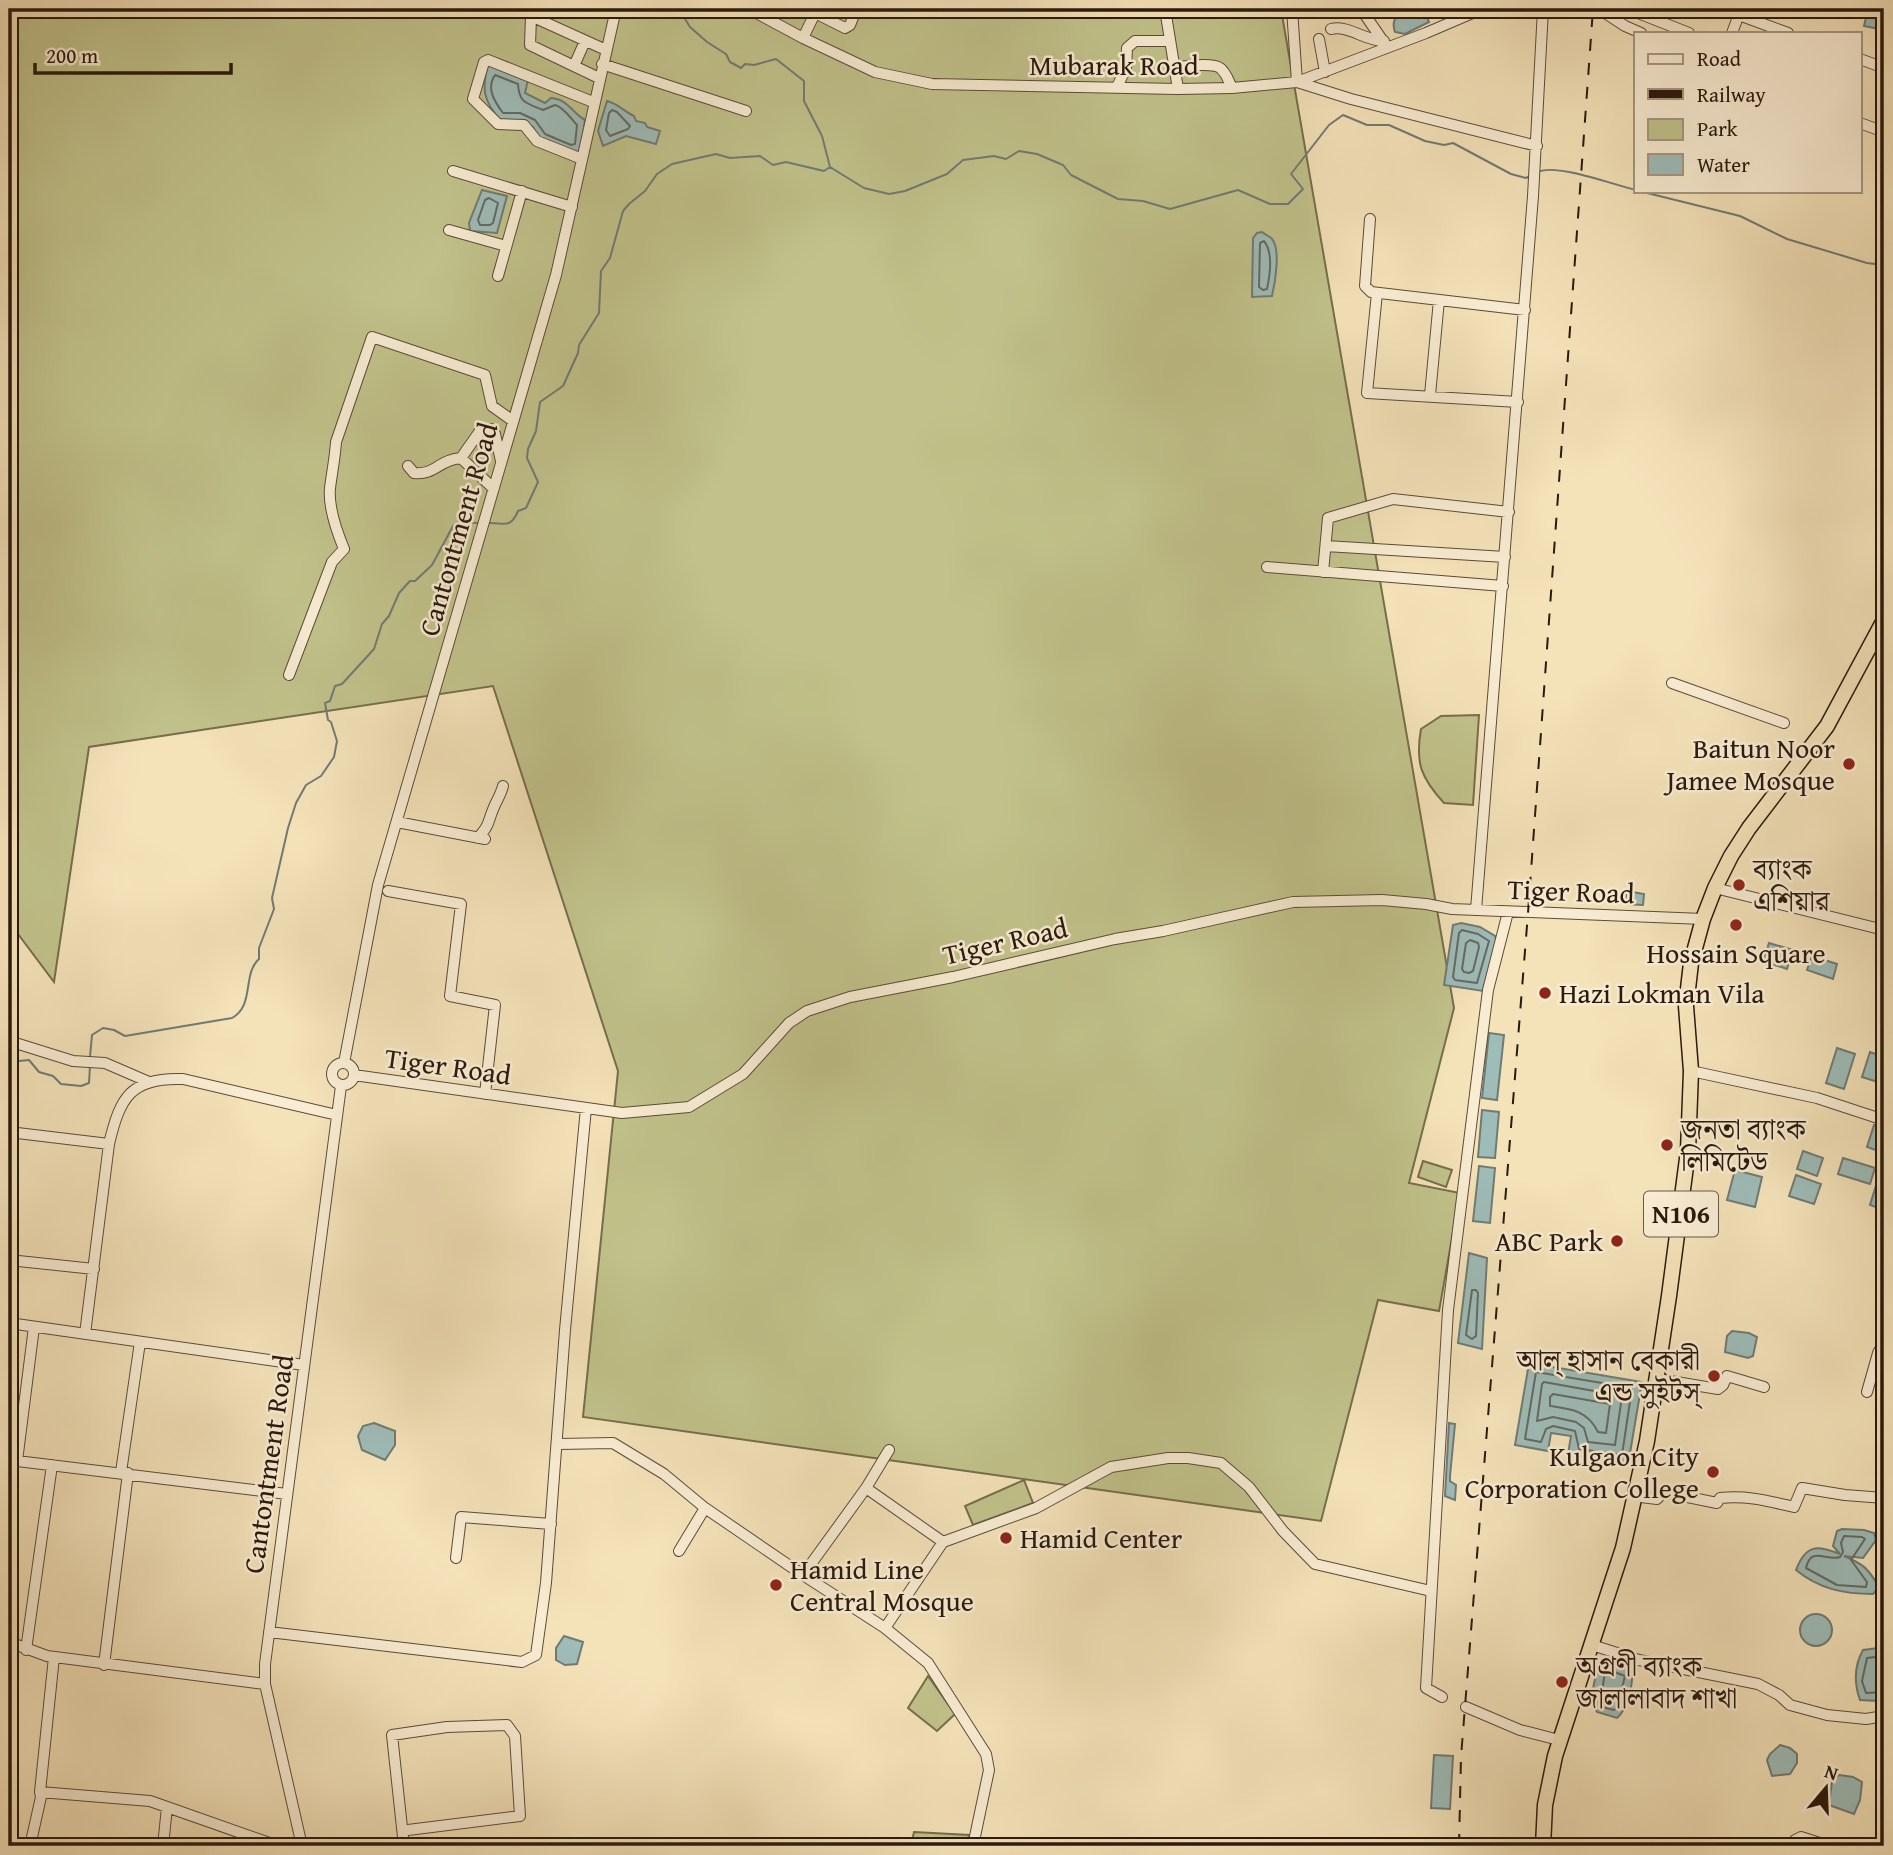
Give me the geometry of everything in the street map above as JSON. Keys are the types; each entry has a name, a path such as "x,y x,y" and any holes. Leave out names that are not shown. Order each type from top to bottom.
{"highway":[{"name":"N106","path":"1546,1846 1545,1805 1559,1740 1623,1548 1647,1441 1680,1223 1688,1151 1694,1071 1686,1006 1691,963 1703,919 1749,828 1827,726 1884,620"},
{"name":"N106","path":"1546,1846 1559,1767 1595,1646 1617,1586 1656,1429 1695,1150 1693,997 1717,889 1822,745 1842,714 1884,632"}],"street":[{"name":"Cantontment Road","path":"344,1063 378,886 556,275 616,9"},
{"name":"Mubarak Road","path":"749,9 875,72 932,84 1178,89 1232,88 1297,82 1386,44 1482,9"},
{"path":"768,19 772,9"},
{"path":"803,38 816,11 845,28 850,24 856,10 854,9"},
{"path":"1165,9 1178,89"},
{"path":"1292,9 1297,82 1350,99 1537,146"},
{"path":"1361,9 1386,44"},
{"path":"1476,910 1534,196 1543,9"},
{"path":"1599,9 1639,32"},
{"path":"1625,26 1628,9"},
{"path":"1633,9 1686,32"},
{"path":"599,78 530,45 532,11 606,50"},
{"path":"1732,32 1740,12 1786,32"},
{"path":"1331,29 1338,27 1386,44"},
{"path":"1319,39 1325,72"},
{"path":"574,66 585,41"},
{"path":"1117,87 1126,68 1127,48 1135,41 1170,41"},
{"path":"1862,60 1884,68"},
{"path":"582,159 537,141 524,125 498,124 473,99 484,62 488,61 593,104"},
{"path":"603,64 746,111"},
{"path":"1174,69 1181,66 1217,65 1223,70 1232,88"},
{"path":"1862,124 1884,132"},
{"path":"453,171 572,207"},
{"path":"498,276 522,191"},
{"path":"1370,219 1365,286 1371,292 1525,310"},
{"path":"449,230 506,246"},
{"path":"1377,293 1367,393 1518,402"},
{"path":"1430,395 1439,300"},
{"path":"289,675 332,562 344,549 329,491 336,442 372,337 485,375 492,406 513,421"},
{"path":"461,458 480,431 491,429 495,434 501,461"},
{"path":"408,466 414,473 426,474 449,459 461,458 493,488"},
{"path":"1323,572 1328,518 1393,499 1509,512"},
{"path":"1326,545 1505,557"},
{"path":"1267,567 1503,586"},
{"path":"1672,683 1784,723"},
{"path":"397,822 481,839 503,786"},
{"path":"1717,889 1884,930"},
{"path":"388,891 461,904 450,996 495,1005 485,1094"},
{"name":"Tiger Road","path":"354,1075 622,1113 689,1107 743,1074 789,1023 807,1011 850,997 1293,902 1382,900 1508,912 1703,919"},
{"path":"1442,1697 1426,1688 1448,1310 1488,990 1508,912"},
{"path":"9,1041 73,1061 105,1063 149,1082"},
{"path":"344,1063 352,1067 354,1075 350,1083 341,1086 334,1081 331,1073 335,1065 344,1063"},
{"path":"1694,1071 1817,1098 1884,1120"},
{"path":"85,1334 109,1144 125,1097 149,1082 183,1079 337,1115"},
{"name":"Cantontment Road","path":"302,1846 265,1684 265,1664 341,1086"},
{"path":"269,1632 522,1662 536,1655 547,1583 565,1330 586,1108"},
{"path":"9,1132 109,1144"},
{"path":"9,1260 94,1269"},
{"path":"9,1323 304,1365"},
{"path":"34,1327 13,1460 287,1494"},
{"path":"103,1665 140,1342"},
{"path":"1867,1392 1878,1353 1884,1351"},
{"path":"1664,1380 1718,1389 1727,1376 1764,1387"},
{"path":"558,1444 613,1443 664,1474 705,1508 885,1628 928,1663 986,1754 989,1770 973,1846"},
{"path":"803,1575 866,1488 889,1450"},
{"path":"885,1628 943,1542 1036,1508 1111,1467 1168,1458 1221,1463 1249,1487 1283,1531 1315,1564 1431,1591"},
{"path":"26,1650 52,1465"},
{"path":"866,1488 943,1542"},
{"path":"1641,1497 1657,1499 1663,1492 1717,1503 1720,1498 1751,1496 1794,1507 1802,1488 1884,1498"},
{"path":"679,1551 705,1508"},
{"path":"456,1558 461,1517 551,1524"},
{"path":"9,1642 26,1650 54,1657 265,1684"},
{"path":"1595,1646 1639,1660 1758,1684 1790,1704 1827,1715 1866,1719 1884,1716"},
{"path":"30,1846 41,1797 54,1657"},
{"path":"1466,1707 1520,1730 1559,1740"},
{"path":"404,1846 393,1735 447,1727 508,1725 515,1736 520,1816 408,1830"},
{"path":"40,1792 150,1801 278,1846"},
{"path":"163,1846 167,1807"},
{"path":"1792,1846 1795,1840 1801,1837 1829,1846"}],"green space":[{"path":"9,9 1281,9 1454,1008 1409,1183 1460,1193 1439,1311 1378,1300 1321,1521 583,1417 618,1071 493,686 89,747 54,982 9,922"},
{"path":"1479,715 1473,805 1444,803 1430,786 1422,769 1419,751 1421,729 1441,716"},
{"path":"1423,1161 1452,1170 1446,1187 1418,1177"},
{"path":"1024,1480 1033,1503 973,1525 965,1506"},
{"path":"928,1676 955,1714 937,1731 908,1708"},
{"path":"914,1832 969,1835 967,1846 911,1846"}],"water":[{"path":"1411,9 1424,10 1429,22 1405,34 1395,32 1394,23 1397,17"},
{"path":"1868,9 1884,9 1884,30 1864,26"},
{"path":"492,63 528,80 525,93 545,103 551,98 562,101 585,120 581,153 539,140 533,127 518,120 501,121 485,95 486,74 488,65"},
{"path":"607,101 634,116 636,121 660,131 656,144 626,136 603,146 598,131"},
{"path":"482,190 507,196 497,233 470,231 469,223"},
{"path":"1262,232 1275,244 1275,283 1272,296 1252,297 1253,238"},
{"path":"1627,891 1644,894 1643,905 1624,904"},
{"path":"1461,923 1480,927 1495,936 1497,942 1483,991 1444,985 1453,925"},
{"path":"1769,943 1793,950 1787,969 1763,961"},
{"path":"1812,956 1837,964 1833,979 1807,970"},
{"path":"1489,1033 1504,1035 1497,1100 1482,1098"},
{"path":"1837,1048 1855,1054 1844,1089 1826,1083"},
{"path":"1870,1052 1884,1057 1884,1084 1862,1077"},
{"path":"1482,1110 1499,1112 1495,1158 1478,1157"},
{"path":"1874,1125 1884,1128 1878,1151 1867,1147"},
{"path":"1803,1151 1823,1158 1817,1176 1797,1169"},
{"path":"1843,1158 1875,1168 1870,1184 1838,1174"},
{"path":"1884,1160 1884,1210 1870,1205"},
{"path":"1479,1166 1495,1168 1490,1223 1473,1221"},
{"path":"1735,1170 1762,1177 1755,1207 1727,1200"},
{"path":"1796,1175 1821,1184 1814,1204 1789,1196"},
{"path":"1469,1253 1487,1258 1482,1349 1458,1343"},
{"path":"1732,1331 1757,1337 1753,1356 1748,1358 1725,1352 1727,1336"},
{"path":"1529,1363 1642,1382 1628,1465 1568,1454 1571,1436 1551,1433 1548,1451 1515,1445"},
{"path":"374,1423 395,1431 395,1445 385,1460 362,1450 358,1436 363,1426"},
{"path":"1449,1423 1455,1424 1450,1481 1456,1485 1455,1500 1445,1496"},
{"path":"1842,1529 1874,1533 1876,1540 1863,1558 1844,1556 1861,1564 1872,1575 1879,1587 1873,1594 1832,1589 1814,1582 1796,1570 1804,1555 1813,1549 1825,1549 1840,1554 1833,1546 1837,1531"},
{"path":"1816,1614 1827,1619 1832,1630 1827,1641 1816,1646 1805,1641 1800,1630 1805,1619"},
{"path":"564,1636 583,1642 577,1664 565,1665 556,1660 556,1648"},
{"path":"1863,1650 1884,1650 1884,1697 1879,1701 1860,1700 1856,1681 1858,1662"},
{"path":"1604,1662 1632,1671 1629,1696 1617,1718 1597,1712 1594,1707 1593,1687"},
{"path":"1780,1745 1797,1754 1797,1763 1790,1774 1772,1776 1767,1760"},
{"path":"1434,1755 1453,1756 1450,1809 1431,1808"},
{"path":"1839,1775 1853,1777 1862,1782 1860,1800 1854,1814 1829,1805 1832,1781"}],"waterway":[{"path":"679,9 690,27 726,54 730,62 741,68 745,64 754,65 776,59 804,81 804,101 822,136 830,167 864,188 889,194 905,191 947,174 963,160 994,156 1006,159 1019,151 1037,154 1063,165 1071,175 1118,199 1143,201 1170,209 1238,190 1270,204 1288,204 1303,189 1291,174 1329,125 1343,115 1367,125 1389,125 1425,141 1444,145 1453,143 1511,174 1526,178 1530,176"},
{"path":"487,523 509,523 518,511 526,508 538,482 527,458 536,431 540,402 563,386 579,345 599,313 601,271 610,258 623,211 645,191 657,174 672,164 716,154 730,158 760,156 773,165 786,162 824,171 830,167"},
{"path":"1538,172 1572,172 1634,189"},
{"path":"1643,192 1740,216 1787,239 1867,263 1884,265"},
{"path":"90,1057 92,1035 103,1028 125,1036 232,1018 239,1012 244,1005 251,973 259,959 259,948 274,909 272,898 296,803 306,785 321,776 334,757 337,741 328,720 325,703 330,701 335,686 342,684 374,649 382,624 389,616 399,593 432,565 453,526 458,522 478,523"},
{"path":"9,1062 29,1060 39,1072 53,1076 61,1084 81,1086 89,1083 90,1066"}],"railway":[{"path":"1459,1846 1461,1757 1528,913 1593,9"}],"place":[{"name":"Baitun Noor Jamee Mosque","path":"1849,764"},
{"name":"ব্যাংক এশিয়ার","path":"1739,885"},
{"name":"Hossain Square","path":"1736,925"},
{"name":"Hazi Lokman Vila","path":"1545,993"},
{"name":"জনতা ব্যাংক লিমিটেড","path":"1667,1145"},
{"name":"ABC Park","path":"1617,1241"},
{"name":"আল্ হাসান বেকারী এন্ড সুইটস্","path":"1714,1376"},
{"name":"Kulgaon City Corporation College","path":"1713,1472"},
{"name":"Hamid Center","path":"1006,1538"},
{"name":"Hamid Line Central Mosque","path":"776,1585"},
{"name":"অগ্রণী ব্যাংক জালালাবাদ শাখা","path":"1562,1682"}]}
